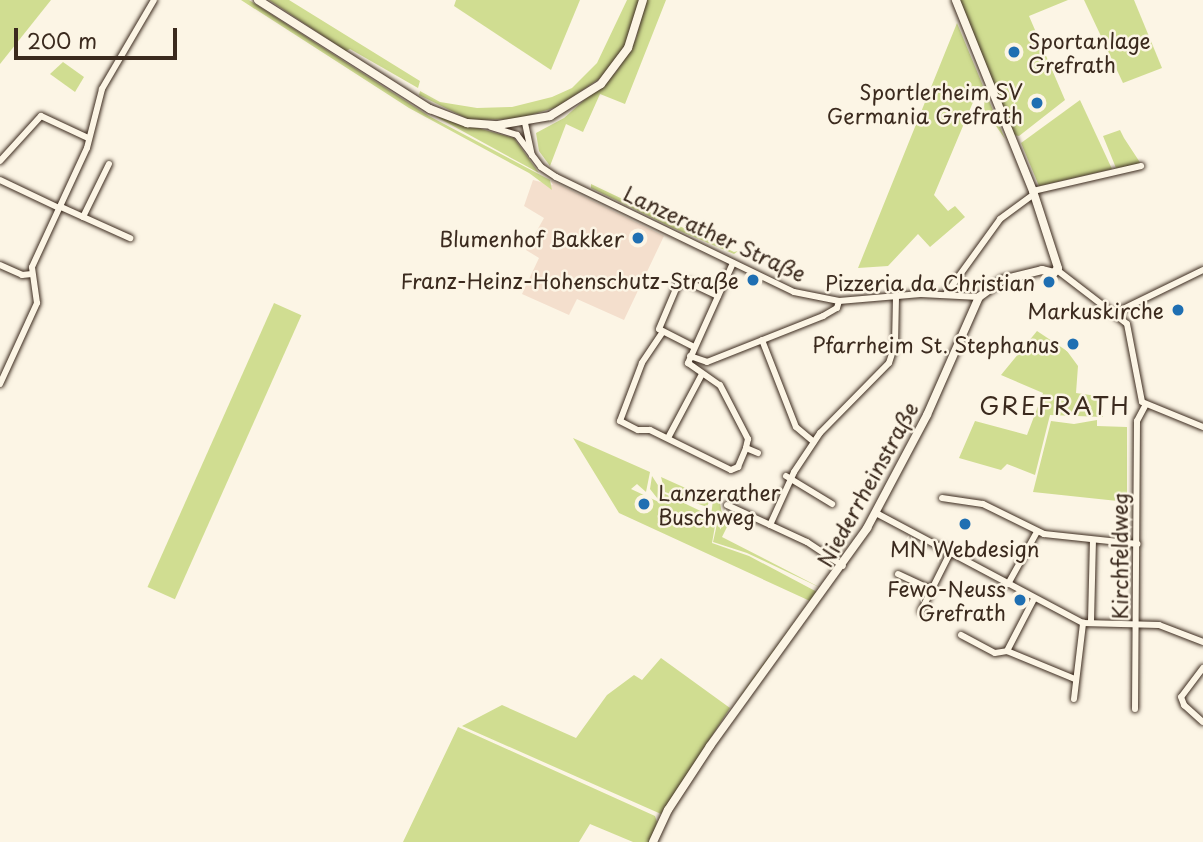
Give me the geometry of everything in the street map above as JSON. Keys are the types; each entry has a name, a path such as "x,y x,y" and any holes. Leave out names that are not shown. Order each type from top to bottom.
{"main road":[{"path":"258,0 430,109 482,125 525,122 572,105 609,75 632,40 643,0"},
{"path":"956,0 1034,192 1058,270 1045,269 1002,280 979,297"},
{"path":"1045,269 1046,262 1053,259"},
{"name":"Niederrheinstraße","path":"653,842 668,810 735,709 843,566 876,513 927,415 979,297"}],"street":[{"path":"0,384 38,299 33,274 88,138 111,68 154,0"},
{"path":"0,160 41,116 88,138"},
{"path":"524,145 525,122"},
{"path":"525,122 533,157"},
{"path":"482,125 513,133 524,145"},
{"name":"Lanzerather Straße","path":"524,145 533,157 556,177 794,292 839,301 946,294 979,297"},
{"path":"83,217 109,164"},
{"path":"946,294 1000,219 1034,192 1141,166"},
{"path":"0,180 130,237"},
{"path":"662,332 653,353 642,363 618,419 638,430 648,429 668,438 731,470 738,467 748,439 723,389 688,366 690,356 733,263"},
{"path":"0,265 22,275 33,274"},
{"path":"1058,270 1116,312 1130,331 1138,394 1145,406 1203,428"},
{"path":"1116,312 1203,270"},
{"path":"694,347 659,328 680,283 688,282 718,296"},
{"path":"770,525 789,478 814,442 889,363 895,345 896,296"},
{"path":"690,356 707,362 835,310 839,301"},
{"path":"762,340 796,427 814,442"},
{"path":"668,438 702,374"},
{"name":"Kirchfeldweg","path":"1135,709 1137,421 1145,406"},
{"path":"746,448 758,453"},
{"path":"789,478 832,504"},
{"path":"942,498 983,503 1037,532 1137,544"},
{"path":"727,505 770,525 843,566"},
{"path":"876,513 1083,623 1091,621 1166,626 1203,642"},
{"path":"1008,584 1037,532"},
{"path":"1091,621 1093,540"},
{"path":"921,611 950,553"},
{"path":"898,574 930,589"},
{"path":"1007,651 1034,599"},
{"path":"1074,699 1083,623"},
{"path":"961,635 995,653 1007,651 1075,679"},
{"path":"1203,668 1181,696 1184,705 1203,722"}],"shaded area":[{"path":"533,180 553,185 550,180 664,236 624,320 577,299 569,315 522,294 539,258 526,250 544,218 524,206"}],"green space":[{"path":"0,0 51,0 0,64"},
{"path":"241,0 249,0 429,116 550,180 552,190 529,173 409,108"},
{"path":"269,0 289,0 420,81 418,88 350,49 346,51"},
{"path":"456,0 580,0 551,70 454,6"},
{"path":"627,0 640,0 624,47 602,77 557,107 517,119 470,120 419,95 420,91 440,102 477,108 512,107 552,97 572,88 597,63"},
{"path":"646,0 666,0 625,104 600,94 583,132 566,124 550,166 539,151 536,133 564,118 616,72 636,39"},
{"name":"Sportanlage Grefrath","path":"959,0 1068,0 1029,16 1065,100 1019,136 1014,135"},
{"name":"Sportanlage Grefrath","path":"1084,0 1134,0 1162,68 1123,83"},
{"path":"957,23 1005,139 984,109 985,93 976,95 934,195 948,211 955,206 965,217 930,247 918,234 888,266 858,268"},
{"path":"63,62 84,77 75,92 50,74"},
{"path":"1080,100 1112,169 1039,186 1021,143"},
{"path":"435,116 514,138 539,173 515,160"},
{"path":"1120,130 1141,164 1116,168 1103,136"},
{"path":"591,184 734,252 738,251 734,254 673,228 591,188"},
{"path":"274,303 301,315 175,599 148,587"},
{"path":"1037,331 1067,351 1078,366 1076,393 1097,396 1103,417 1050,415 1035,475 1007,464 1001,470 959,458 975,421 1027,435 1043,393 1001,375"},
{"path":"1097,420 1097,426 1127,427 1127,502 1033,492 1051,421 1074,424"},
{"path":"573,438 650,472 646,492 637,484 631,489 661,503 650,489 652,476 663,493 711,516 713,500 720,503 722,514 734,513 722,537 823,589 747,553 713,542 717,524 712,516 715,526 712,543 749,556 819,593 733,705 810,601 619,513"},
{"path":"661,477 710,499 707,507 665,492"},
{"path":"661,658 730,708 661,814 462,726 502,705 576,738 607,695 634,675 642,680"},
{"path":"458,727 655,816 657,822 650,842 633,842 590,824 579,842 403,842"}],"place":[{"name":"Sportanlage Grefrath","path":"1014,52"},
{"name":"Sportlerheim SV Germania Grefrath","path":"1037,103"},
{"name":"Blumenhof Bakker","path":"638,238"},
{"name":"Franz-Heinz-Hohenschutz-Straße","path":"753,280"},
{"name":"Pizzeria da Christian","path":"1049,282"},
{"name":"Markuskirche","path":"1178,310"},
{"name":"Pfarrheim St. Stephanus","path":"1073,344"},
{"name":"Lanzerather Buschweg","path":"644,504"},
{"name":"MN Webdesign","path":"965,524"},
{"name":"Fewo-Neuss Grefrath","path":"1020,600"}],"district":[{"name":"GREFRATH","path":"1055,406"}]}
